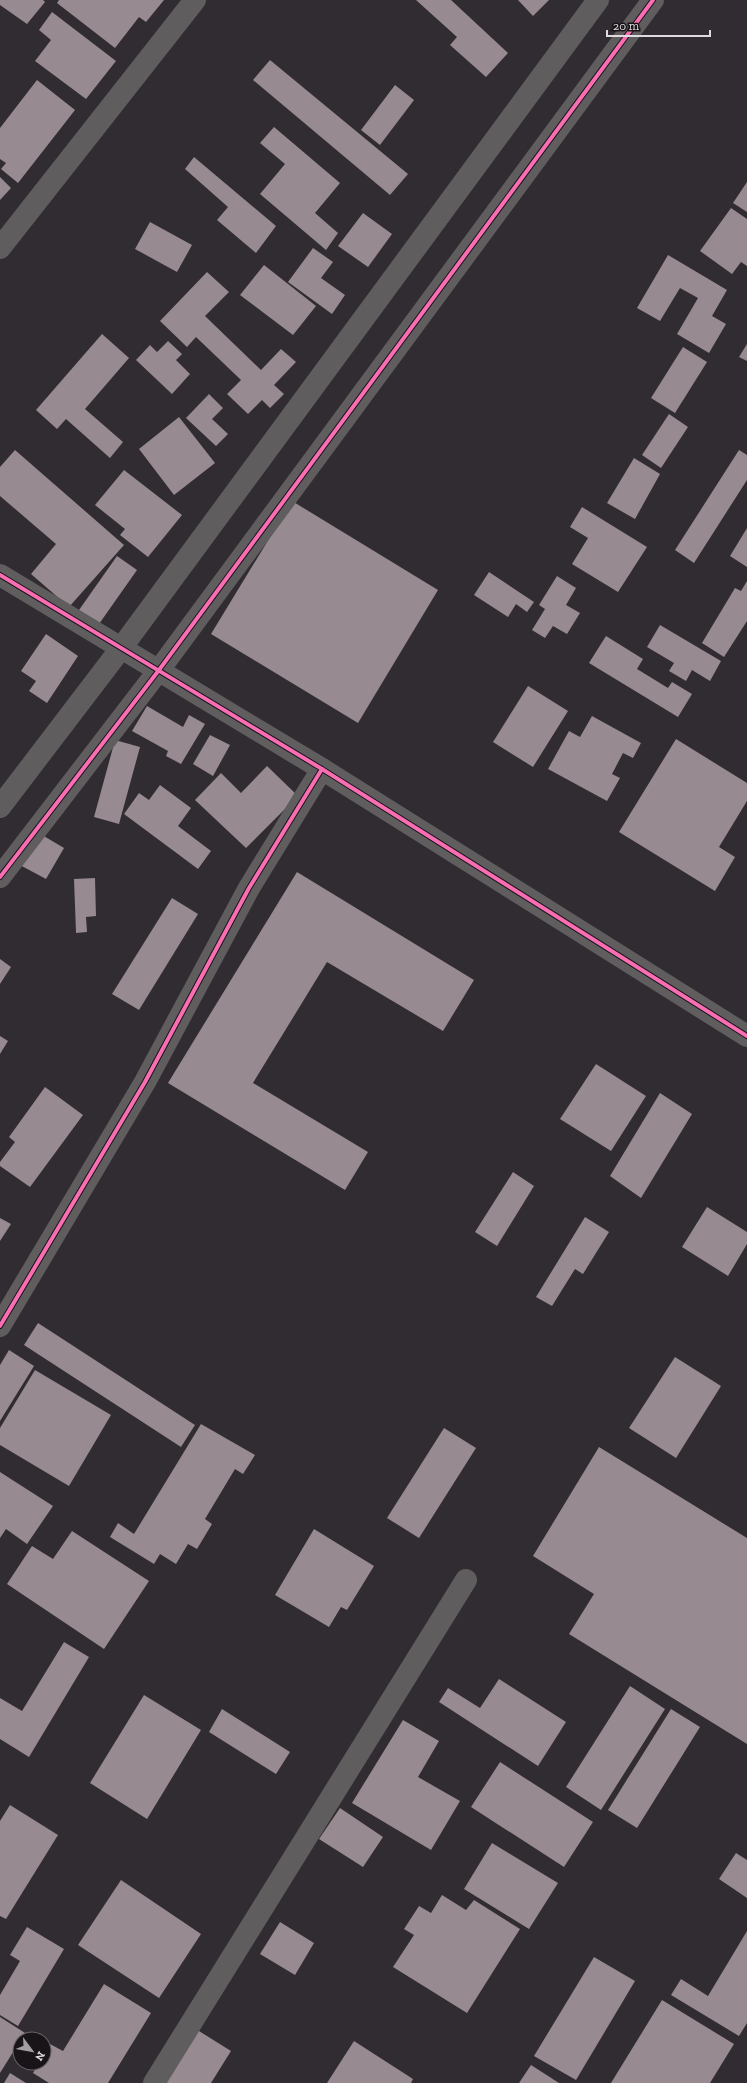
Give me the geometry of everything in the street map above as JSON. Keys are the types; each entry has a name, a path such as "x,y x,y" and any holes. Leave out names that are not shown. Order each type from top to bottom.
{"street":[{"path":"0,248 195,0"},
{"path":"0,807 122,647 598,0"},
{"path":"0,877 159,670 653,0"},
{"path":"0,575 122,647 322,769 747,1036"},
{"path":"0,1326 146,1082 249,888 322,769"},
{"path":"154,2083 466,1580"}],"building":[{"path":"0,0 43,0 45,2 27,24 0,5"},
{"path":"59,0 164,0 146,22 139,17 115,48 57,3"},
{"path":"416,0 451,0 508,53 486,77 450,45 457,37"},
{"path":"518,0 549,0 533,16"},
{"path":"52,12 116,61 86,99 35,61 51,40 39,30"},
{"path":"270,60 408,174 390,195 253,80"},
{"path":"37,80 75,110 18,183 1,169 6,163 0,159 0,128"},
{"path":"395,85 414,100 380,145 361,130"},
{"path":"274,127 340,183 315,213 338,233 326,250 260,194 285,164 260,143"},
{"path":"194,157 276,226 256,253 217,220 228,207 185,169"},
{"path":"0,177 11,188 0,200"},
{"path":"747,182 747,212 733,203"},
{"path":"731,208 747,219 747,266 741,262 732,274 700,251"},
{"path":"363,213 392,234 368,267 338,246"},
{"path":"150,222 192,245 177,272 135,249"},
{"path":"313,248 333,262 321,278 345,295 332,314 288,282"},
{"path":"668,255 727,290 712,316 726,324 709,353 677,334 698,298 680,288 660,321 637,308"},
{"path":"264,265 316,306 293,335 240,295"},
{"path":"207,272 229,292 205,316 261,370 281,349 296,362 274,385 284,394 270,408 262,400 248,414 227,394 241,380 196,337 187,347 160,321"},
{"path":"102,334 129,358 85,409 123,442 110,458 66,419 57,429 36,410"},
{"path":"168,341 182,354 176,360 190,374 172,394 136,360 150,345 157,352"},
{"path":"747,344 747,361 739,357"},
{"path":"683,347 707,362 675,413 651,398"},
{"path":"209,394 223,408 212,419 228,434 216,446 186,418"},
{"path":"669,414 688,427 661,468 642,455"},
{"path":"179,417 215,463 174,495 139,449"},
{"path":"15,450 124,545 69,607 31,574 56,544 0,496 0,467"},
{"path":"739,450 747,455 747,480 694,563 675,550"},
{"path":"634,458 660,474 635,519 607,503"},
{"path":"124,470 182,515 148,557 120,535 125,529 95,505"},
{"path":"292,501 438,590 358,723 211,634"},
{"path":"582,507 647,547 618,592 572,564 588,538 570,527"},
{"path":"747,528 747,567 730,556"},
{"path":"117,556 137,570 99,624 79,610"},
{"path":"489,572 534,602 527,612 516,604 508,617 474,595"},
{"path":"557,576 576,588 566,605 580,613 567,634 553,626 545,638 532,630 545,609 539,605"},
{"path":"747,581 747,621 724,657 702,643 735,588 741,591"},
{"path":"660,625 721,661 710,681 692,670 686,681 669,671 674,663 647,647"},
{"path":"46,634 78,656 47,703 29,691 36,681 21,671"},
{"path":"606,636 643,659 637,669 668,688 672,682 692,694 678,717 589,663"},
{"path":"528,686 568,711 533,767 493,742"},
{"path":"147,706 183,727 189,715 205,724 181,764 166,756 168,751 132,731"},
{"path":"592,716 641,743 633,758 623,753 612,774 620,778 607,801 548,769 569,731 580,737"},
{"path":"210,735 230,745 213,776 193,764"},
{"path":"676,739 747,783 747,801 719,847 735,857 715,891 619,832"},
{"path":"115,740 140,747 119,824 94,817"},
{"path":"267,766 298,796 246,848 195,800 221,773 241,793"},
{"path":"160,785 191,808 178,826 211,851 198,869 124,814 139,793 149,800"},
{"path":"37,832 64,848 46,879 18,864"},
{"path":"297,872 474,980 443,1031 327,962 253,1083 368,1152 345,1190 168,1083"},
{"path":"95,878 96,916 86,917 87,932 76,933 74,879"},
{"path":"172,898 198,914 139,1010 112,994"},
{"path":"0,959 11,967 0,984"},
{"path":"0,1036 8,1041 0,1054"},
{"path":"596,1064 646,1096 611,1151 560,1119"},
{"path":"45,1087 83,1115 30,1187 0,1166 0,1162 15,1142 9,1137"},
{"path":"660,1093 692,1114 641,1198 610,1176"},
{"path":"513,1172 534,1186 497,1246 475,1232"},
{"path":"707,1207 747,1232 747,1244 728,1276 682,1247"},
{"path":"585,1217 609,1232 583,1274 575,1269 552,1306 536,1297"},
{"path":"0,1218 11,1224 0,1241"},
{"path":"38,1323 195,1425 181,1447 24,1345"},
{"path":"9,1350 34,1366 0,1421 0,1365"},
{"path":"675,1357 721,1386 676,1458 629,1428"},
{"path":"35,1370 111,1415 69,1486 0,1445 0,1428"},
{"path":"201,1424 255,1455 243,1474 235,1469 205,1519 212,1524 197,1549 188,1544 176,1564 160,1554 154,1564 110,1537 118,1523 134,1534"},
{"path":"444,1428 476,1448 419,1538 387,1518"},
{"path":"599,1447 747,1538 747,1744 569,1634 594,1594 533,1556"},
{"path":"0,1472 53,1506 27,1544 6,1529 0,1538"},
{"path":"314,1529 374,1566 347,1610 341,1607 329,1627 275,1595"},
{"path":"72,1531 149,1581 104,1649 7,1584 32,1546 53,1559"},
{"path":"64,1642 89,1657 29,1757 0,1739 0,1698 22,1711"},
{"path":"499,1679 566,1722 538,1766 439,1702 448,1688 480,1708"},
{"path":"630,1686 665,1709 601,1810 566,1787"},
{"path":"144,1695 201,1730 147,1819 90,1783"},
{"path":"222,1709 290,1752 276,1774 209,1732"},
{"path":"671,1709 700,1727 637,1828 608,1810"},
{"path":"403,1720 439,1741 418,1777 460,1801 431,1850 352,1803"},
{"path":"500,1762 593,1822 564,1867 471,1807"},
{"path":"10,1805 58,1835 6,1919 0,1916 0,1821"},
{"path":"340,1808 383,1837 363,1867 319,1839"},
{"path":"492,1843 558,1883 529,1929 464,1889"},
{"path":"736,1853 747,1860 747,1898 719,1879"},
{"path":"121,1880 201,1934 159,1998 78,1945"},
{"path":"442,1895 466,1910 474,1900 520,1929 467,2013 393,1967 414,1935 404,1929 419,1906 431,1913"},
{"path":"280,1922 314,1943 295,1975 260,1954"},
{"path":"27,1927 64,1949 18,2026 0,2015 0,1995 20,1961 10,1955"},
{"path":"747,1931 747,2023 739,2036 671,1995 681,1979 708,1996"},
{"path":"594,1957 635,1981 576,2080 534,2056"},
{"path":"104,1984 151,2013 108,2083 49,2083 33,2073 34,2071 52,2071 52,2045 63,2051"},
{"path":"662,2000 734,2044 710,2083 611,2083"},
{"path":"0,2017 22,2031 12,2031 12,2054 0,2073"},
{"path":"191,2026 231,2051 211,2083 156,2083"},
{"path":"354,2041 413,2079 411,2083 327,2083"},
{"path":"531,2065 559,2083 519,2083"},
{"path":"10,2073 26,2083 4,2083"}],"cycle path":[{"path":"0,877 159,670 653,0"},
{"path":"0,575 322,769 747,1036"},
{"path":"0,1326 145,1082 249,888 322,769"}]}
